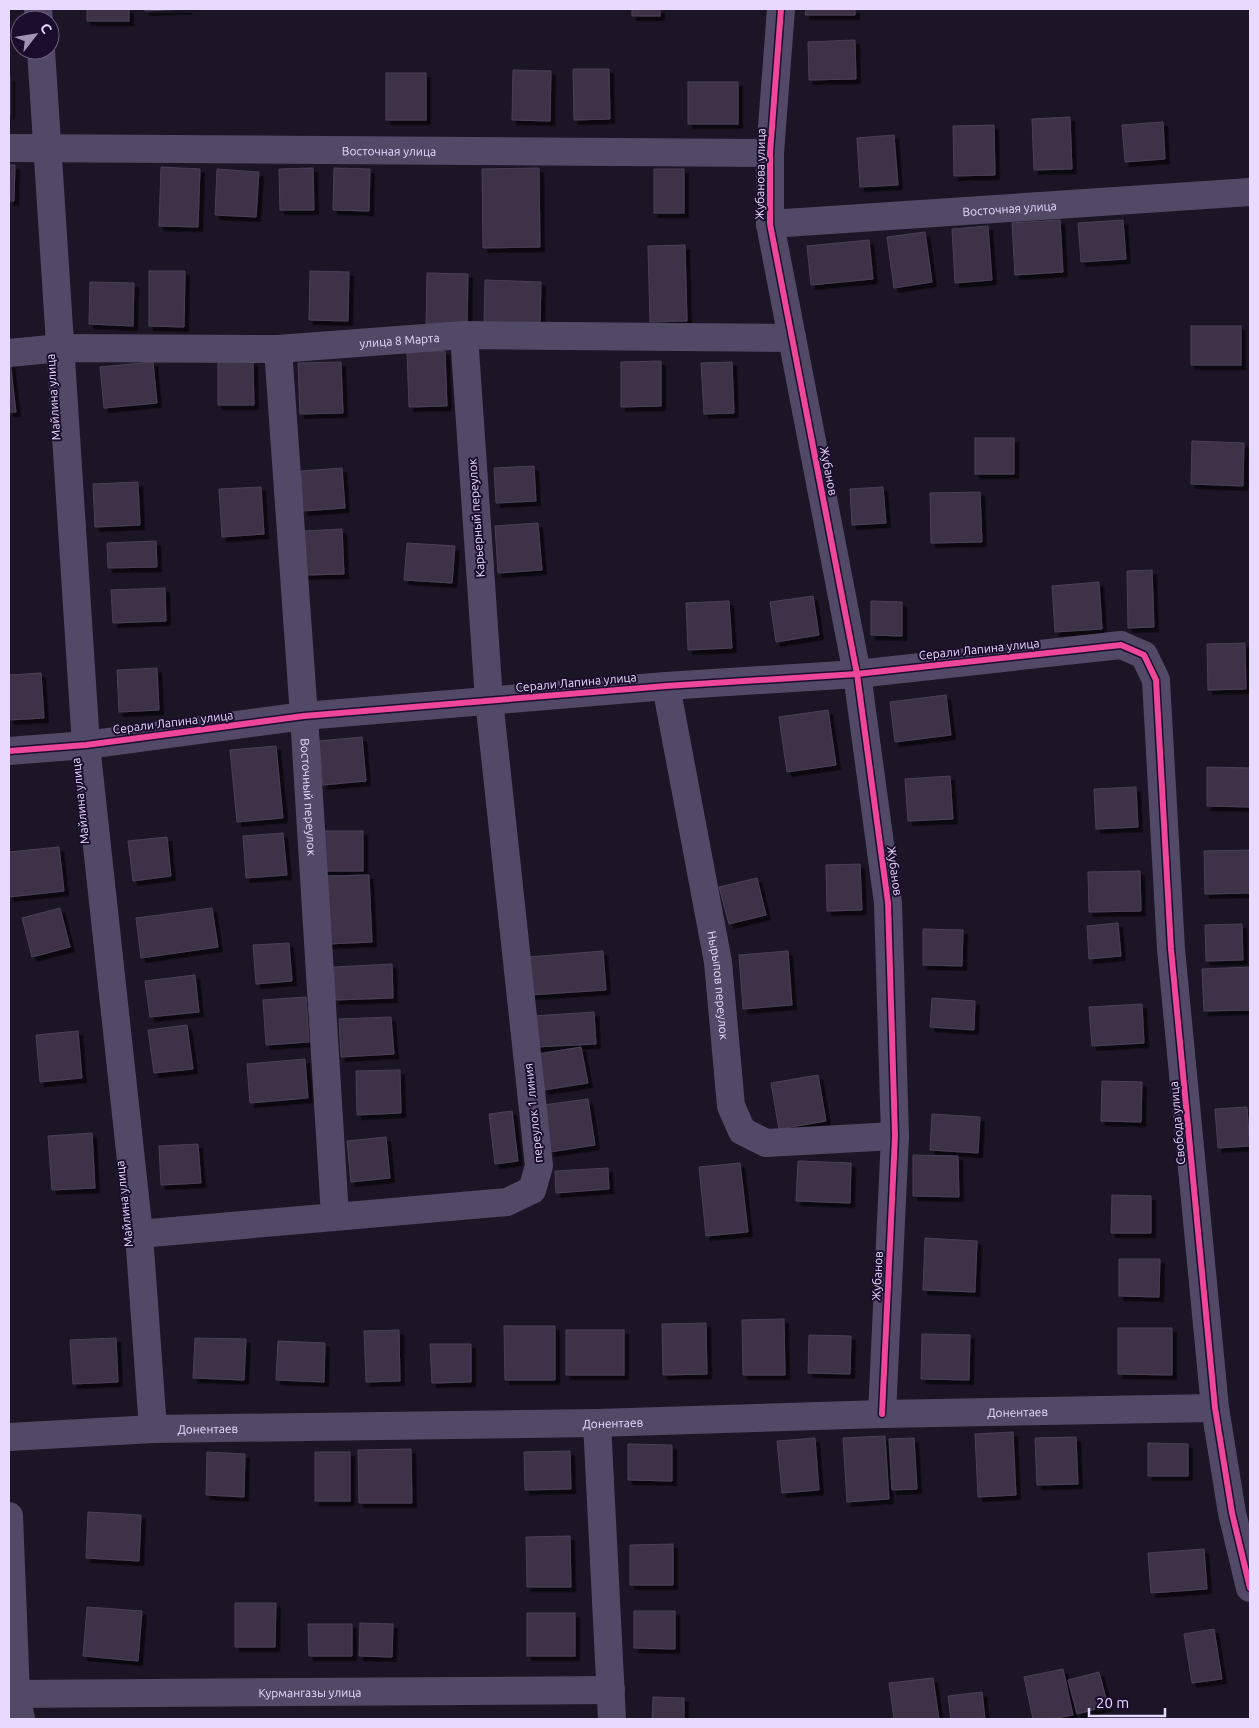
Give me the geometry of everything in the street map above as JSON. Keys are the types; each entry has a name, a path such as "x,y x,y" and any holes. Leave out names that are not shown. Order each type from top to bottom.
{"street":[{"name":"Жубанова улица","path":"782,9 770,153 770,224 792,338"},
{"name":"Майлина улица","path":"42,60 86,744 139,1234 153,1429"},
{"name":"Восточная улица","path":"9,148 770,153"},
{"name":"Восточная улица","path":"770,224 1250,192"},
{"name":"улица 8 Марта","path":"9,352 61,348 278,348 464,335 792,338"},
{"name":"Карьерный переулок","path":"464,335 489,700"},
{"name":"Жубанов","path":"792,338 856,674 888,902 895,1136 882,1414"},
{"name":"Восточный переулок","path":"278,348 304,716 335,1216"},
{"name":"Серали Лапина улица","path":"9,751 86,744 304,716 666,686 856,674 1121,645 1144,655"},
{"name":"Свобода улица","path":"1144,655 1156,680 1171,949 1215,1408 1232,1513 1250,1588"},
{"name":"Нырыпов переулок","path":"666,686 718,962 732,1106 742,1132 766,1143 895,1136"},
{"name":"переулок 1 линия","path":"139,1234 507,1202 532,1190 539,1166 489,700"},
{"name":"Донентаев","path":"9,1437 153,1429 597,1423 882,1414 1215,1408"},
{"path":"597,1423 612,1719"},
{"path":"9,1516 15,1702"},
{"name":"Курмангазы улица","path":"15,1702 611,1690"}],"building":[{"path":"87,9 129,9 129,21 87,21"},
{"path":"145,9 188,9 145,11"},
{"path":"632,9 660,9 660,16 632,16"},
{"path":"806,9 855,9 855,15 805,15"},
{"path":"855,40 856,79 809,80 808,42"},
{"path":"573,69 609,69 610,119 574,120"},
{"path":"513,70 551,71 550,121 512,120"},
{"path":"386,73 426,73 426,120 386,120"},
{"path":"10,77 10,114 9,114"},
{"path":"688,82 738,82 738,124 688,124"},
{"path":"1070,117 1072,169 1034,170 1032,119"},
{"path":"1163,122 1165,159 1125,162 1122,125"},
{"path":"994,125 995,175 954,176 953,126"},
{"path":"894,135 898,185 860,187 857,138"},
{"path":"9,165 15,165 14,201 9,201"},
{"path":"161,167 200,169 198,227 159,226"},
{"path":"313,168 314,210 280,210 279,169"},
{"path":"334,168 370,169 369,211 333,210"},
{"path":"539,168 540,247 483,248 482,169"},
{"path":"217,169 259,172 256,217 215,215"},
{"path":"654,169 684,169 684,213 654,213"},
{"path":"1060,220 1063,272 1015,275 1012,223"},
{"path":"1123,220 1126,259 1081,262 1078,223"},
{"path":"988,226 992,280 955,283 952,229"},
{"path":"925,232 932,282 894,288 887,237"},
{"path":"869,240 873,279 811,285 807,246"},
{"path":"685,245 687,321 650,322 648,246"},
{"path":"149,271 185,271 184,327 149,326"},
{"path":"310,271 349,272 348,321 309,320"},
{"path":"427,273 468,274 467,326 426,324"},
{"path":"485,280 541,282 540,325 484,324"},
{"path":"90,282 134,283 133,326 89,324"},
{"path":"1191,326 1241,326 1241,365 1191,365"},
{"path":"445,351 447,406 409,407 407,352"},
{"path":"10,361 16,412 9,412"},
{"path":"218,361 253,361 254,405 218,405"},
{"path":"661,361 661,406 621,407 621,362"},
{"path":"153,362 157,403 104,408 100,367"},
{"path":"341,362 343,413 300,414 298,363"},
{"path":"732,362 734,413 704,414 701,363"},
{"path":"975,438 1014,438 1014,474 975,474"},
{"path":"1192,441 1244,443 1243,486 1191,484"},
{"path":"534,466 536,501 496,503 494,468"},
{"path":"342,468 345,508 303,511 301,471"},
{"path":"138,482 140,525 95,527 93,484"},
{"path":"261,487 264,534 222,537 219,489"},
{"path":"883,487 886,523 852,525 850,489"},
{"path":"980,492 982,542 931,543 930,493"},
{"path":"538,523 542,570 498,573 495,526"},
{"path":"342,529 344,574 305,575 304,531"},
{"path":"156,541 157,567 108,568 107,543"},
{"path":"407,543 455,546 452,583 404,580"},
{"path":"1152,570 1154,627 1128,628 1127,571"},
{"path":"1099,582 1102,629 1055,632 1052,586"},
{"path":"165,588 166,621 113,623 111,590"},
{"path":"813,596 819,635 776,642 770,602"},
{"path":"729,601 732,648 688,650 686,603"},
{"path":"871,601 902,602 902,636 871,635"},
{"path":"1245,643 1246,689 1208,690 1207,644"},
{"path":"157,668 159,710 119,712 117,670"},
{"path":"41,673 44,718 9,720 9,675"},
{"path":"946,695 951,735 895,742 890,702"},
{"path":"828,710 836,765 787,772 779,717"},
{"path":"362,737 366,781 323,785 319,741"},
{"path":"276,746 283,818 237,822 230,750"},
{"path":"1207,767 1250,768 1250,807 1207,806"},
{"path":"950,776 953,819 908,821 905,779"},
{"path":"1136,787 1138,827 1096,829 1094,789"},
{"path":"322,831 363,831 363,871 322,871"},
{"path":"283,833 287,875 246,878 243,836"},
{"path":"167,837 171,876 133,881 128,841"},
{"path":"59,847 64,891 9,897 9,852"},
{"path":"1250,850 1250,893 1205,894 1204,851"},
{"path":"860,864 862,910 827,911 826,865"},
{"path":"1140,871 1141,911 1089,912 1088,872"},
{"path":"369,875 372,942 328,944 326,876"},
{"path":"757,878 766,915 729,924 719,887"},
{"path":"60,908 70,947 32,957 22,918"},
{"path":"212,908 218,947 141,958 136,918"},
{"path":"1118,923 1121,956 1089,959 1087,926"},
{"path":"1242,924 1243,960 1206,961 1205,925"},
{"path":"923,929 963,930 962,966 923,965"},
{"path":"289,943 292,981 256,984 253,945"},
{"path":"603,951 606,990 530,995 528,957"},
{"path":"788,951 792,1005 743,1009 739,955"},
{"path":"392,964 393,998 335,1000 334,967"},
{"path":"1250,967 1250,1010 1204,1011 1202,969"},
{"path":"195,975 199,1012 150,1017 145,981"},
{"path":"306,997 309,1042 266,1045 263,1000"},
{"path":"932,998 975,1001 974,1030 930,1027"},
{"path":"1142,1004 1144,1043 1092,1046 1089,1007"},
{"path":"594,1012 596,1044 535,1047 533,1016"},
{"path":"391,1017 394,1054 341,1057 339,1019"},
{"path":"187,1025 193,1069 154,1073 148,1030"},
{"path":"78,1031 82,1078 40,1082 36,1035"},
{"path":"581,1047 588,1083 544,1090 538,1054"},
{"path":"305,1059 308,1098 250,1103 247,1064"},
{"path":"400,1070 401,1113 357,1115 356,1071"},
{"path":"818,1075 826,1121 779,1129 771,1083"},
{"path":"1102,1081 1142,1082 1141,1122 1101,1121"},
{"path":"588,1099 595,1145 550,1152 543,1105"},
{"path":"1247,1107 1250,1146 1218,1148 1215,1109"},
{"path":"512,1111 518,1161 495,1164 489,1114"},
{"path":"932,1114 980,1117 978,1153 930,1150"},
{"path":"92,1133 95,1188 52,1190 48,1136"},
{"path":"386,1137 390,1178 351,1182 347,1141"},
{"path":"198,1144 201,1183 161,1185 159,1146"},
{"path":"913,1155 958,1156 959,1197 913,1196"},
{"path":"798,1161 851,1163 850,1203 796,1201"},
{"path":"740,1163 748,1232 706,1236 699,1167"},
{"path":"608,1168 609,1189 556,1193 555,1171"},
{"path":"1112,1195 1151,1196 1151,1233 1111,1233"},
{"path":"925,1238 977,1241 975,1292 923,1290"},
{"path":"1119,1259 1160,1259 1159,1297 1119,1296"},
{"path":"784,1319 785,1375 743,1375 742,1320"},
{"path":"706,1323 707,1374 663,1375 662,1324"},
{"path":"504,1326 555,1326 555,1380 505,1380"},
{"path":"1118,1328 1172,1328 1172,1375 1118,1374"},
{"path":"399,1330 400,1381 366,1382 364,1331"},
{"path":"566,1330 624,1330 624,1375 566,1375"},
{"path":"922,1334 970,1335 969,1380 921,1379"},
{"path":"809,1335 851,1336 850,1374 808,1373"},
{"path":"116,1338 118,1382 73,1384 70,1340"},
{"path":"195,1338 246,1339 244,1380 193,1378"},
{"path":"278,1341 325,1343 324,1382 276,1380"},
{"path":"430,1344 471,1344 471,1382 432,1383"},
{"path":"1013,1432 1016,1495 978,1497 975,1434"},
{"path":"885,1436 889,1499 847,1502 843,1438"},
{"path":"1076,1437 1078,1484 1037,1485 1035,1438"},
{"path":"815,1438 819,1490 782,1493 777,1441"},
{"path":"914,1438 917,1489 892,1490 889,1439"},
{"path":"1148,1443 1188,1444 1188,1476 1148,1476"},
{"path":"628,1444 672,1445 672,1481 628,1480"},
{"path":"411,1449 412,1503 359,1503 358,1450"},
{"path":"570,1451 571,1489 525,1490 524,1452"},
{"path":"207,1452 245,1454 244,1497 206,1495"},
{"path":"315,1452 350,1452 350,1501 315,1501"},
{"path":"88,1512 141,1515 139,1561 86,1558"},
{"path":"570,1536 571,1587 527,1587 526,1537"},
{"path":"673,1544 673,1585 630,1585 630,1545"},
{"path":"1204,1549 1207,1589 1151,1593 1148,1553"},
{"path":"235,1603 276,1603 275,1647 235,1647"},
{"path":"87,1607 142,1611 138,1661 83,1656"},
{"path":"634,1611 675,1611 675,1649 634,1648"},
{"path":"527,1613 575,1613 575,1656 527,1656"},
{"path":"360,1623 393,1624 392,1657 359,1656"},
{"path":"308,1624 352,1624 352,1656 309,1656"},
{"path":"1214,1629 1222,1679 1192,1683 1184,1634"},
{"path":"1063,1669 1073,1715 1052,1719 1033,1719 1024,1677"},
{"path":"1099,1672 1108,1706 1077,1714 1068,1680"},
{"path":"933,1678 939,1719 894,1719 889,1683"},
{"path":"982,1692 985,1719 951,1719 948,1696"},
{"path":"653,1697 684,1698 684,1719 652,1719"}],"cycle path":[{"path":"781,9 770,153 770,224 857,674 888,903 895,1136 882,1414"},
{"path":"9,751 86,745 304,716 666,686 857,674 1121,645 1144,655 1156,680 1171,949 1215,1408 1232,1513 1250,1588"}]}
